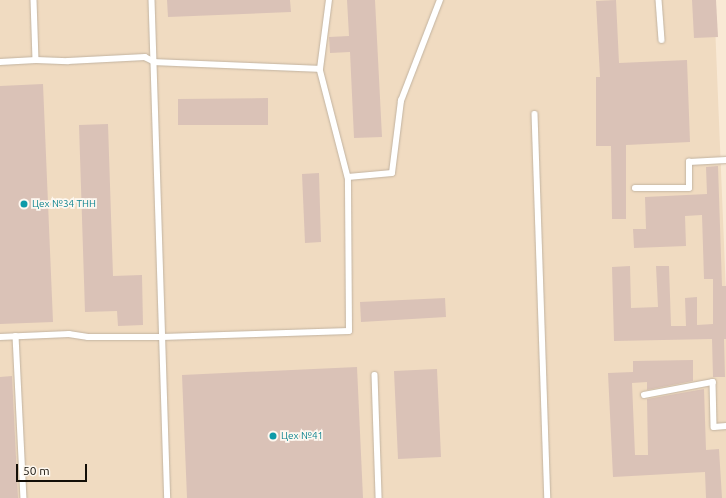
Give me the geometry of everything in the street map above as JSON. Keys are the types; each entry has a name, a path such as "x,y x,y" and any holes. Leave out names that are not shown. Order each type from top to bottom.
{"lane":[{"path":"34,0 36,60"},
{"path":"152,0 168,498"},
{"path":"0,337 69,334 88,337 162,337 349,331 348,178 320,69 329,0"},
{"path":"348,178 392,173 401,101 440,0"},
{"path":"659,0 662,40"},
{"path":"0,62 36,60 68,61 145,57 155,62 320,69"},
{"path":"535,114 548,498"},
{"path":"635,188 688,188 689,162 726,160"},
{"path":"16,336 24,498"},
{"path":"375,375 379,498"},
{"path":"644,395 713,382 714,427 726,426"}],"shaded area":[{"path":"0,0 714,0 726,293 726,498 0,498"}],"building":[{"path":"167,0 290,0 291,12 168,17"},
{"path":"347,0 375,0 382,137 354,138 350,52 330,53 329,37 349,36"},
{"path":"616,0 619,63 687,60 690,142 626,145 626,219 612,219 611,146 596,146 596,77 600,77 596,1"},
{"path":"692,0 716,0 718,37 694,38"},
{"name":"Цех №34 ТНН","path":"43,84 53,322 0,324 0,86"},
{"path":"268,98 268,125 178,125 178,99"},
{"path":"108,124 113,276 142,275 143,325 118,326 117,311 85,312 79,125"},
{"path":"718,166 722,286 726,286 726,339 724,339 725,377 713,377 712,339 614,341 612,267 630,266 631,308 658,307 656,266 669,266 671,326 686,326 685,298 697,297 697,325 713,324 713,279 704,279 702,215 685,216 686,246 634,248 633,229 646,229 645,197 707,194 706,167"},
{"path":"319,173 321,242 305,243 302,174"},
{"path":"445,298 446,317 361,322 360,302"},
{"path":"693,360 693,381 647,390 647,382 632,383 635,455 648,455 647,399 704,389 706,450 719,449 722,498 706,498 705,472 613,477 608,373 633,372 633,361"},
{"name":"Цех №41","path":"357,367 363,498 187,498 182,375"},
{"path":"437,369 441,457 398,459 394,371"},
{"path":"12,376 18,498 0,498 0,377"}],"place":[{"name":"Цех №34 ТНН","path":"24,204"},
{"name":"Цех №41","path":"273,436"}]}
